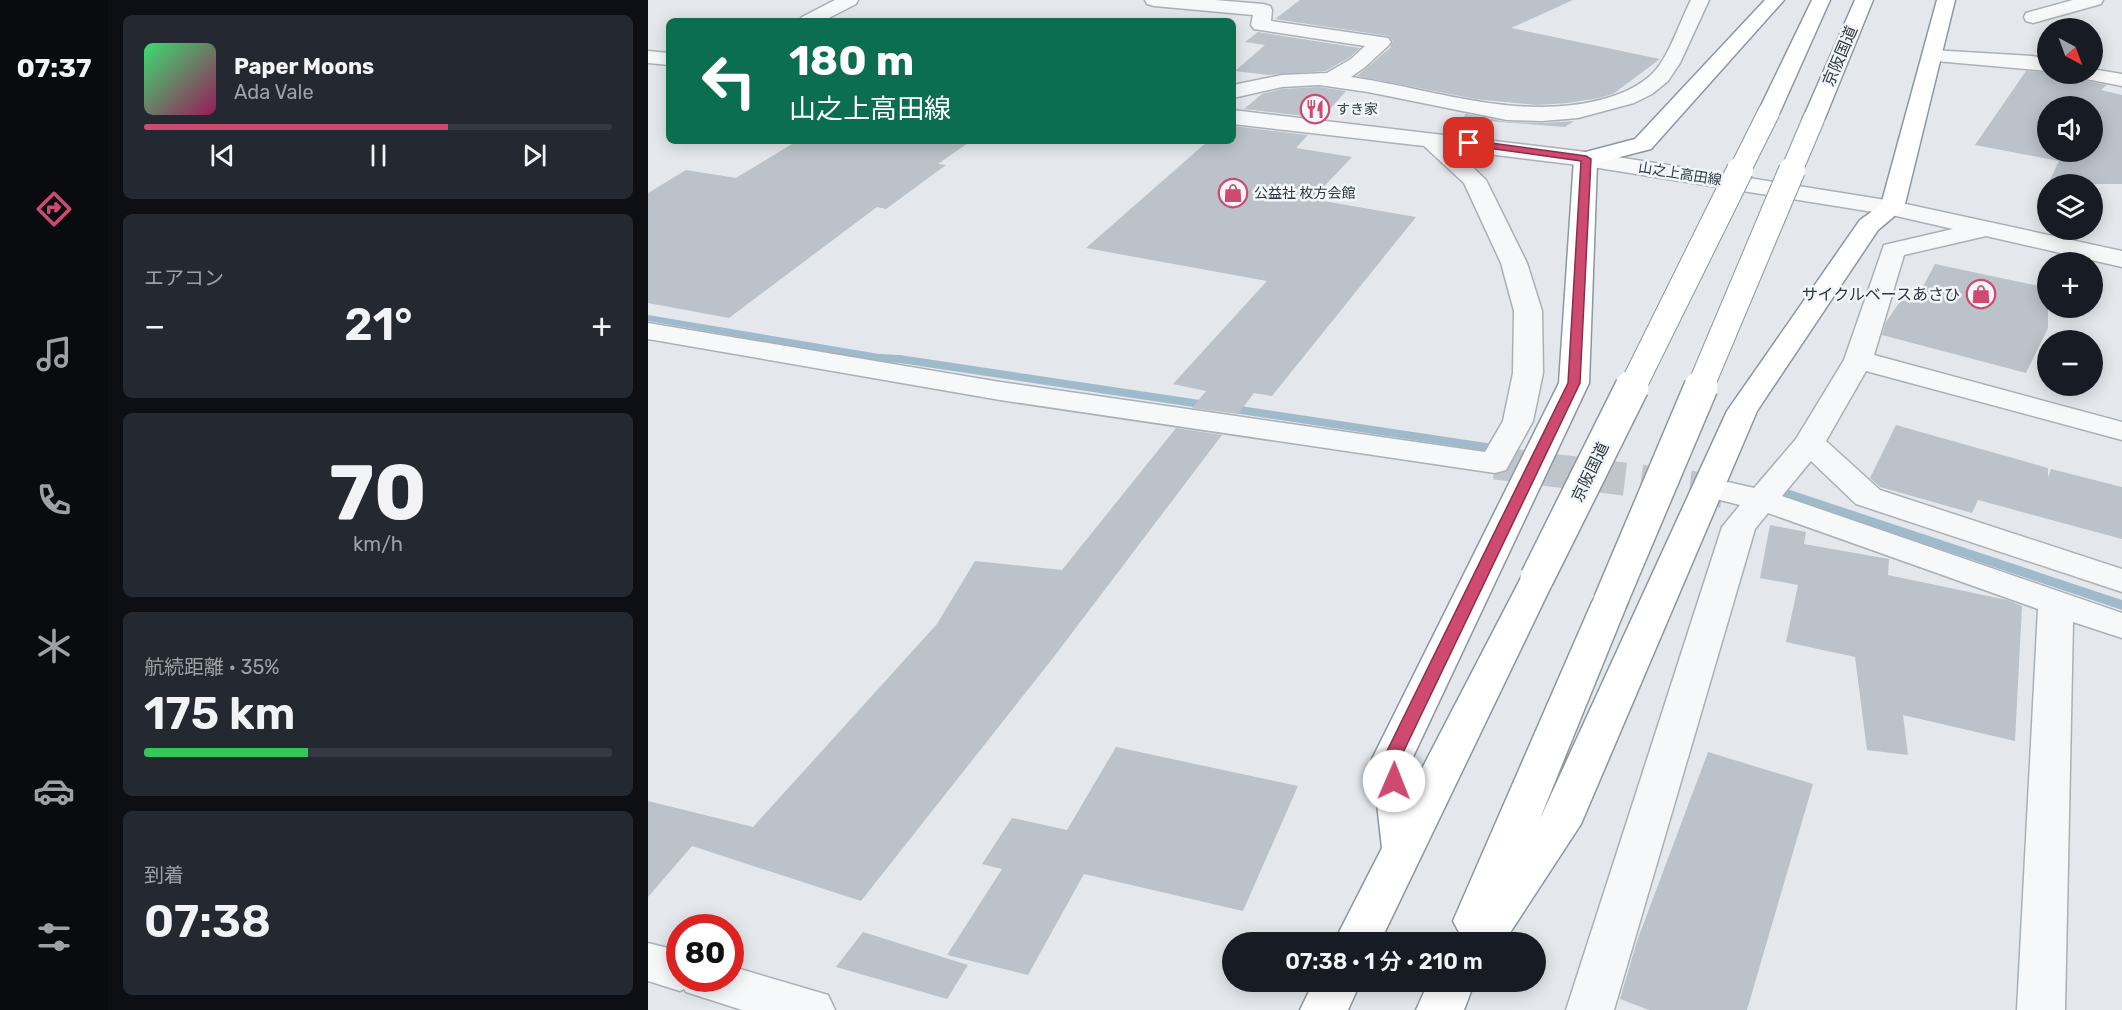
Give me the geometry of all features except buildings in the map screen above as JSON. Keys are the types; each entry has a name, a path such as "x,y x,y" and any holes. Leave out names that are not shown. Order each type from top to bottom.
{"highway":[{"path":"1403,848 1392,759 1574,383 1586,159 1643,144 1775,0"},
{"name":"京阪国道","path":"1362,932 1769,112 1821,0"},
{"name":"京阪国道","path":"1472,932 1864,0"},
{"path":"1486,932 1560,824 1742,411 1869,225 1892,208 1946,0"},
{"path":"1324,1010 1333,992"}],"street":[{"path":"815,18 849,0"},
{"path":"1154,0 1263,10 1261,25 1381,42 1358,63 1331,80"},
{"path":"1236,91 1257,85 1297,79 1331,80 1476,109 1529,116 1593,110 1641,93 1663,75 1700,0"},
{"path":"2033,17 2094,0"},
{"path":"1932,56 2037,63"},
{"path":"648,57 666,59"},
{"path":"2103,77 2122,80"},
{"name":"山之上高田線","path":"1236,117 1586,159 1892,208 2122,259"},
{"path":"648,331 1000,391 1495,463 1518,421 1528,373 1528,311 1514,263 1474,180 1430,140"},
{"path":"1590,1010 1739,527 1745,496 1809,443 1858,360 1893,250 1987,229"},
{"path":"1858,360 2122,431"},
{"path":"1745,496 2104,619 2110,578 1868,497 1809,443"},
{"path":"2041,1010 2056,603"},
{"path":"648,962 666,967"},
{"path":"744,990 811,1010"}],"waterway":[{"path":"648,318 879,358 900,359 1493,448"},
{"path":"1787,493 2122,605"}],"tunnel":[{"path":"1495,463 1728,492"}],"place":[{"name":"すき家","path":"1315,109"},
{"name":"公益社 枚方会館","path":"1233,193"},
{"name":"サイクルベースあさひ","path":"1981,294"}],"route":[{"path":"1394,781 1392,759 1574,383 1586,159 1469,143"}]}
